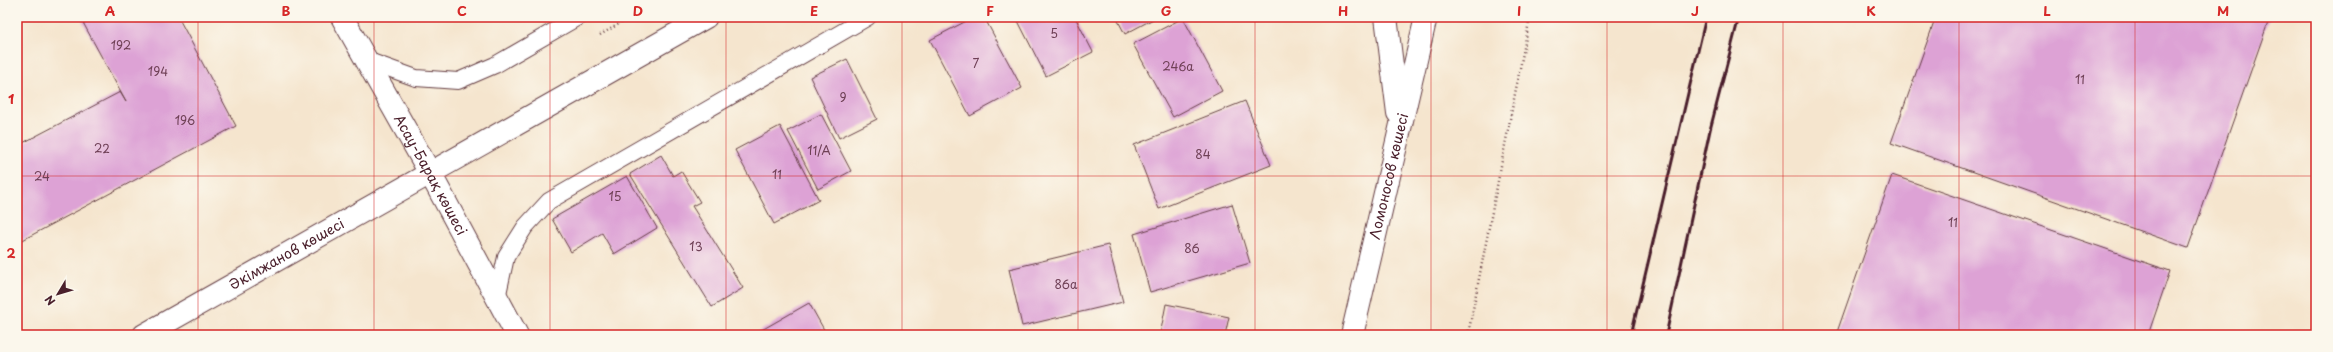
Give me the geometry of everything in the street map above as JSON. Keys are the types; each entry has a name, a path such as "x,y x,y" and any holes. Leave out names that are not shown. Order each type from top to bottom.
{"main road":[{"name":"Асау-Барақ көшесі","path":"342,17 430,173 517,335"},
{"name":"Әкімжанов көшесі","path":"144,335 706,17"},
{"path":"1386,17 1400,126"},
{"name":"Ломоносов көшесі","path":"1352,335 1426,17"}],"lane":[{"path":"366,60 416,78 458,81 495,65 578,17"},
{"path":"497,298 506,257 525,227 549,200 868,17"}],"path":[{"path":"1468,335 1530,17"}],"building":[{"path":"80,17 178,17 236,126 17,243 17,146 120,92 126,102"},
{"path":"974,17 984,17 1022,88 970,116 930,40"},
{"path":"1016,17 1075,17 1093,52 1046,76"},
{"path":"1116,17 1157,17 1125,34"},
{"path":"1936,17 2270,17 2188,248 1891,143"},
{"path":"1183,18 1222,91 1173,117 1133,44"},
{"path":"847,59 877,119 839,138 810,77"},
{"path":"1245,101 1271,165 1159,209 1134,145"},
{"path":"821,114 851,171 818,189 788,131"},
{"path":"780,126 819,200 774,224 735,150"},
{"path":"661,155 673,176 681,171 700,202 692,206 743,288 712,307 630,174"},
{"path":"1892,175 2170,271 2148,335 1836,335"},
{"path":"627,176 657,228 614,254 602,233 571,252 552,219"},
{"path":"1232,204 1250,263 1150,292 1134,234"},
{"path":"1108,245 1123,302 1022,326 1009,269"},
{"path":"809,303 827,335 753,335"},
{"path":"1166,304 1229,317 1225,335 1160,335"}],"railway":[{"path":"1631,335 1706,17"},
{"path":"1666,335 1710,130 1739,17"}]}
